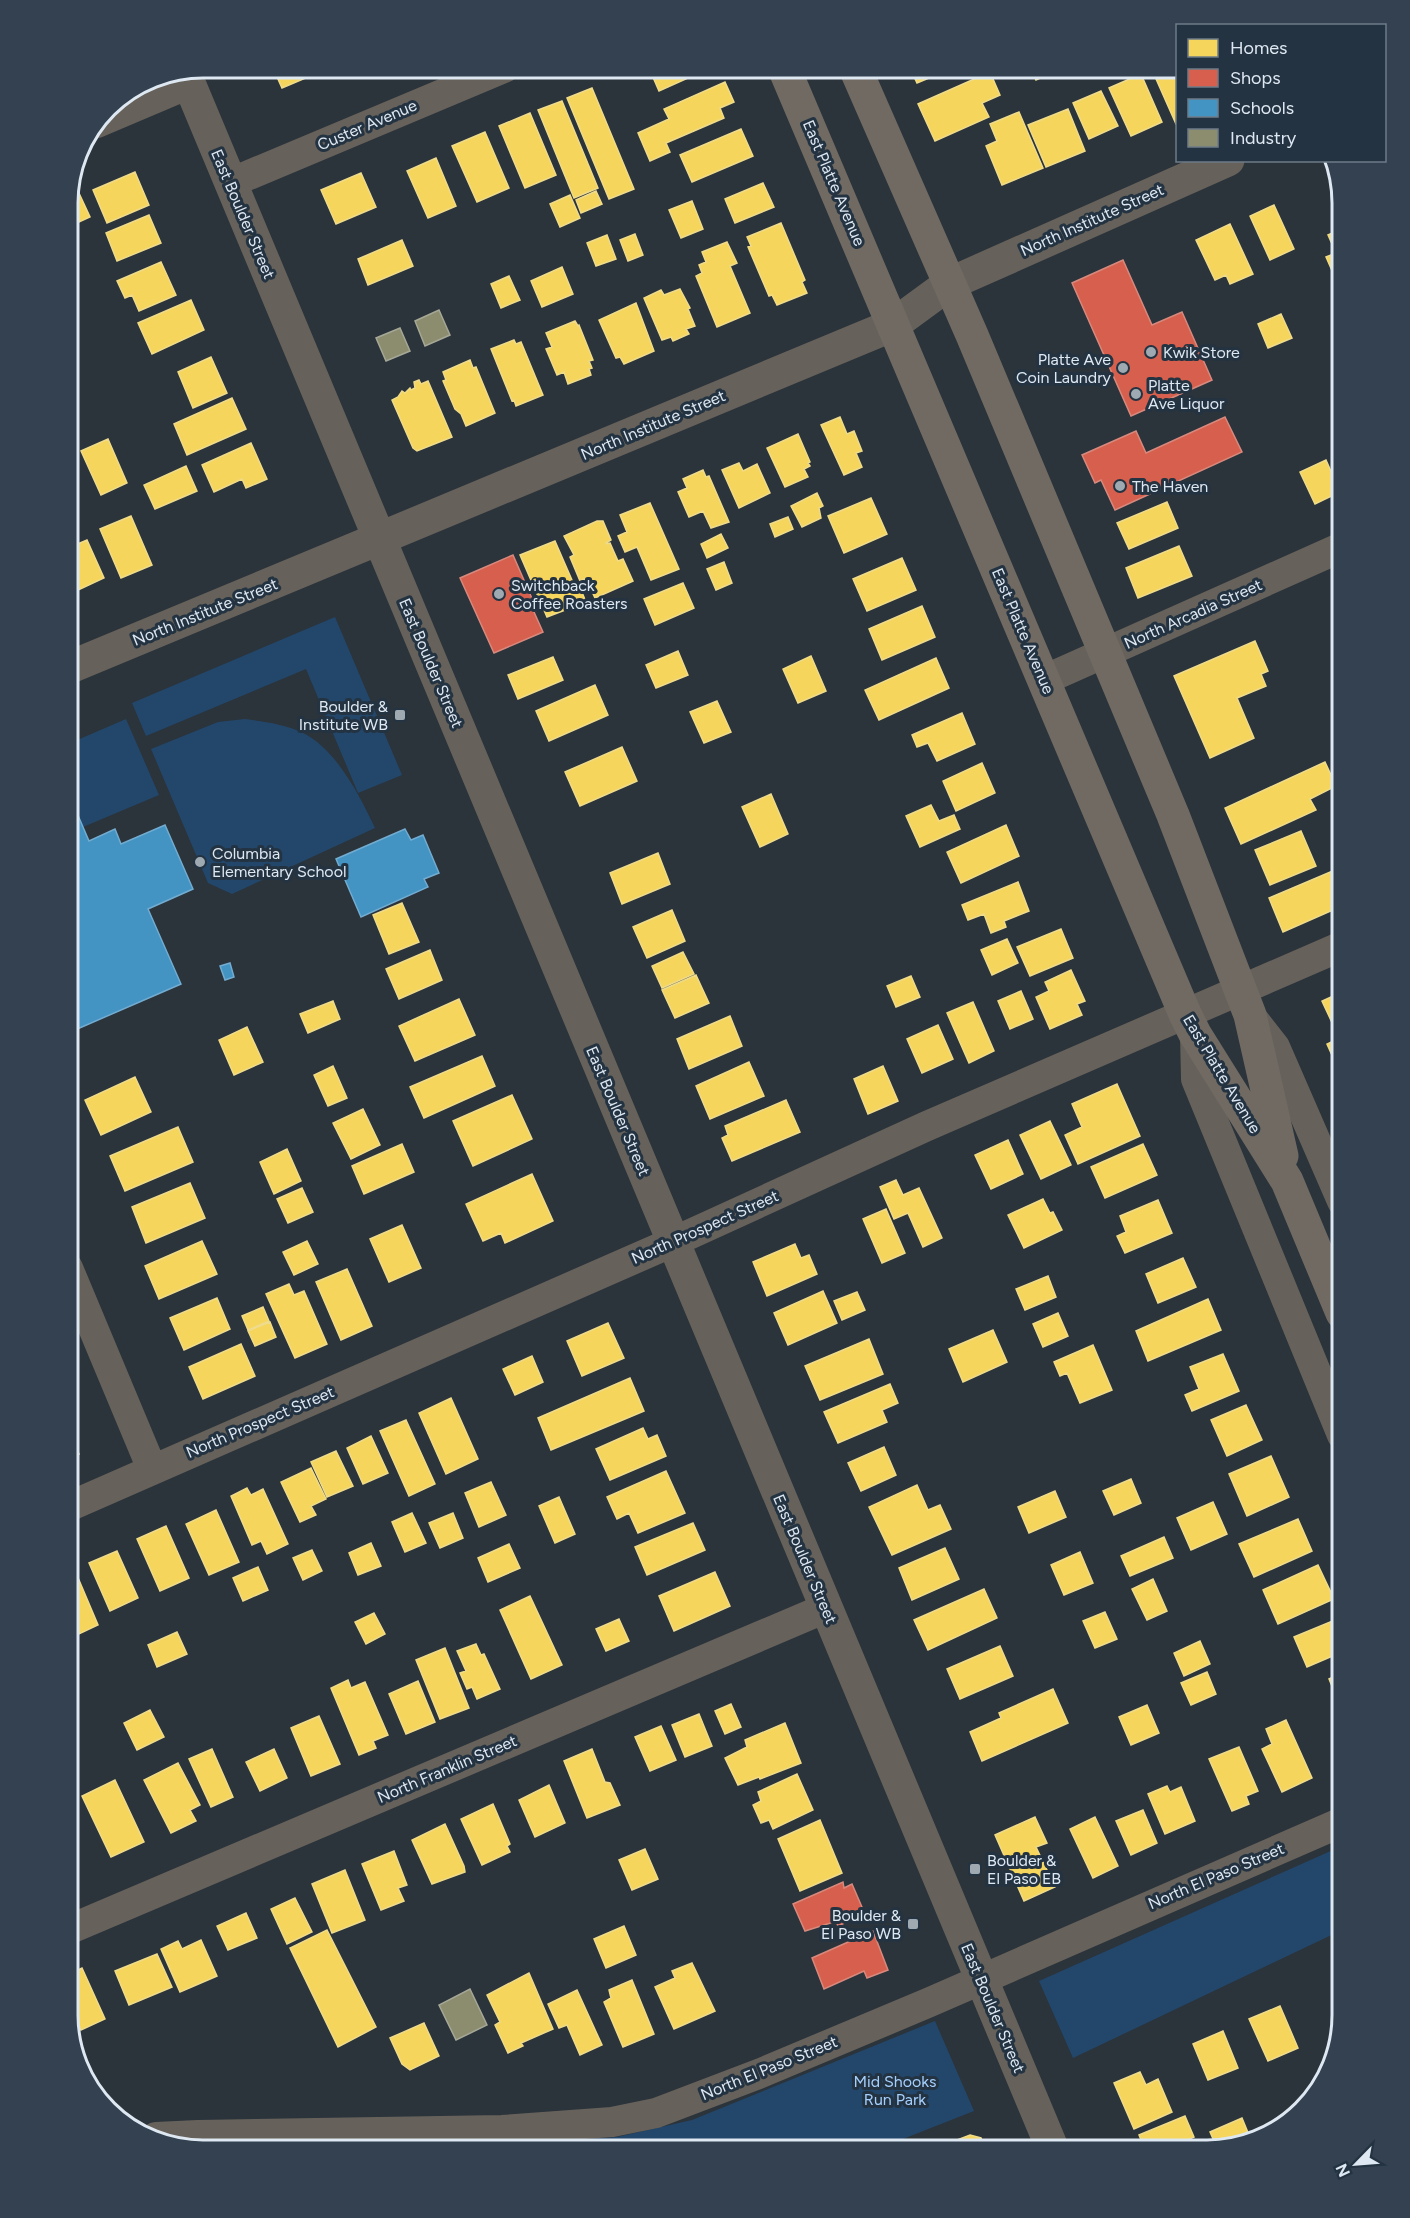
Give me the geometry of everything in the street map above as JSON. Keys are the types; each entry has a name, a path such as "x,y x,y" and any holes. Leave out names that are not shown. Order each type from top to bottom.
{"main road":[{"name":"East Platte Avenue","path":"788,78 1190,1024 1287,1181 1332,1289"},
{"name":"East Platte Avenue","path":"859,78 949,284 1103,654 1173,815 1245,1002 1287,1181"}],"street":[{"name":"Custer Avenue","path":"230,183 480,78"},
{"name":"East Boulder Street","path":"186,79 1049,2140"},
{"path":"117,113 182,80"},
{"name":"North Institute Street","path":"78,664 893,325 949,284 1224,162"},
{"name":"North Arcadia Street","path":"1044,680 1332,551"},
{"name":"North Prospect Street","path":"78,1502 673,1242 927,1126 1245,1002 1332,952"},
{"path":"1245,1002 1275,1047 1332,1178"},
{"path":"1190,1024 1196,1079 1332,1410"},
{"path":"78,1292 152,1469"},
{"name":"North Franklin Street","path":"78,1926 826,1608"},
{"name":"North El Paso Street","path":"172,2136 502,2130 612,2122 656,2113 761,2073 1332,1826"}],"green space":[{"path":"335,617 402,775 358,793 306,669 146,736 132,703"},
{"path":"126,719 159,795 83,827 78,815 78,740"},
{"path":"245,719 289,727 315,740 346,774 375,828 232,894 208,883 151,749 218,722"},
{"path":"1332,1850 1332,1935 1073,2058 1039,1981"},
{"name":"Mid Shooks Run Park","path":"935,2021 974,2111 900,2140 571,2140 617,2137 692,2120"}],"building: Homes":[{"path":"278,78 306,78 282,88"},
{"path":"653,78 688,78 659,91"},
{"path":"915,78 929,78 917,83"},
{"path":"976,78 993,78 1000,95 982,103 989,117 935,141 918,104"},
{"path":"1132,78 1143,78 1162,122 1131,136 1109,88"},
{"path":"1176,78 1176,124 1156,79"},
{"path":"725,82 734,102 720,108 724,118 666,143 670,152 650,161 638,133 669,119 664,109"},
{"path":"592,88 634,189 609,199 567,98"},
{"path":"1101,91 1118,126 1089,139 1073,103"},
{"path":"562,101 598,188 574,198 538,110"},
{"path":"1068,109 1085,151 1046,167 1028,125"},
{"path":"1019,112 1043,168 1002,185 986,146 997,141 990,124"},
{"path":"530,113 556,175 525,188 499,126"},
{"path":"741,129 753,156 692,182 680,155"},
{"path":"485,132 509,188 477,202 452,146"},
{"path":"436,158 456,206 428,218 407,171"},
{"path":"135,172 149,205 107,223 93,190"},
{"path":"361,173 376,207 336,224 321,190"},
{"path":"763,183 774,207 735,223 725,199"},
{"path":"596,191 602,204 581,213 576,200"},
{"path":"78,192 90,217 78,222"},
{"path":"570,195 580,218 560,227 550,204"},
{"path":"692,201 703,229 681,238 669,210"},
{"path":"1274,205 1294,249 1270,260 1250,216"},
{"path":"149,215 161,243 117,261 106,233"},
{"path":"781,223 805,280 802,282 807,293 777,305 772,295 769,296 748,247 751,246 747,237"},
{"path":"1230,224 1253,274 1230,284 1226,275 1215,280 1196,240"},
{"path":"635,234 643,255 628,261 620,240"},
{"path":"607,235 616,259 596,266 587,243"},
{"path":"402,240 413,266 368,285 358,259"},
{"path":"727,242 737,263 730,266 750,313 717,327 696,276 702,273 699,265 706,262 702,252"},
{"path":"1332,255 1332,271 1326,257"},
{"path":"161,262 176,295 139,311 132,295 125,298 117,281"},
{"path":"562,267 573,294 542,307 531,281"},
{"path":"509,276 520,300 501,308 491,284"},
{"path":"680,289 690,308 688,309 695,326 686,329 689,334 673,341 671,337 662,340 644,298 661,290 664,295"},
{"path":"191,300 204,330 152,354 138,323"},
{"path":"636,303 654,351 624,364 620,357 616,358 599,320"},
{"path":"1281,314 1292,338 1268,348 1258,324"},
{"path":"575,321 579,325 593,360 589,361 592,368 589,369 591,375 568,384 564,372 557,375 546,349 552,347 546,333"},
{"path":"514,340 516,344 521,342 543,395 516,406 491,349"},
{"path":"211,357 227,393 193,408 178,372"},
{"path":"470,360 473,368 476,367 495,413 466,426 461,414 455,409 443,381 446,380 443,372"},
{"path":"419,380 421,384 428,381 452,437 417,451 413,448 392,400 402,391 405,393 410,388 411,390 415,388 414,382"},
{"path":"232,398 246,429 187,455 174,424"},
{"path":"840,417 847,434 854,431 862,451 856,453 862,467 844,475 821,425"},
{"path":"798,434 810,462 808,463 810,466 804,469 808,477 785,487 767,448"},
{"path":"108,439 127,483 101,495 81,451"},
{"path":"251,443 267,479 246,488 242,479 214,492 202,465"},
{"path":"1326,460 1332,474 1332,496 1315,504 1300,472"},
{"path":"739,463 743,471 757,464 770,493 739,508 722,470"},
{"path":"186,466 197,491 155,509 144,485"},
{"path":"703,470 706,477 709,476 729,522 711,528 703,511 689,517 678,492 687,488 683,479"},
{"path":"817,493 823,506 819,508 821,518 802,527 791,506"},
{"path":"871,498 887,534 844,553 828,516"},
{"path":"1167,502 1178,528 1129,549 1117,523"},
{"path":"650,503 679,569 651,580 637,547 625,552 618,536 627,532 620,515"},
{"path":"131,516 152,565 121,578 100,529"},
{"path":"788,517 793,529 775,537 770,524"},
{"path":"597,521 603,521 611,540 606,543 610,543 618,561 623,559 633,581 595,598 588,583 584,579 580,581 570,557 574,555 564,536"},
{"path":"721,534 728,548 707,558 701,544"},
{"path":"87,540 104,578 78,590 78,544"},
{"path":"555,541 575,587 579,585 586,602 547,617 520,555"},
{"path":"1179,546 1192,576 1138,598 1126,568"},
{"path":"902,558 916,590 867,611 853,579"},
{"path":"724,562 732,583 716,590 707,569"},
{"path":"683,583 694,608 655,625 644,599"},
{"path":"922,606 935,637 882,660 869,629"},
{"path":"1255,641 1268,671 1261,674 1266,686 1237,698 1254,738 1210,758 1174,676"},
{"path":"678,651 688,675 656,688 646,665"},
{"path":"811,656 826,691 798,703 783,669"},
{"path":"553,657 563,680 518,699 508,675"},
{"path":"936,658 949,688 879,720 865,690"},
{"path":"595,685 608,715 549,741 536,711"},
{"path":"717,701 731,732 704,743 690,712"},
{"path":"962,713 975,744 937,761 928,743 917,747 912,735"},
{"path":"622,747 637,781 580,806 565,772"},
{"path":"1325,762 1332,777 1332,788 1310,799 1316,810 1241,844 1225,808"},
{"path":"982,763 995,793 956,811 943,781"},
{"path":"771,794 788,834 760,847 742,807"},
{"path":"931,805 939,821 954,815 960,829 920,847 906,816"},
{"path":"1006,825 1019,856 961,883 947,852"},
{"path":"1301,831 1316,866 1270,885 1255,850"},
{"path":"658,853 670,884 622,904 610,873"},
{"path":"1332,871 1332,910 1283,932 1269,898"},
{"path":"1018,882 1029,911 1004,921 1006,927 991,933 984,914 968,920 962,905"},
{"path":"402,903 419,942 389,954 373,915"},
{"path":"672,910 685,941 647,958 633,927"},
{"path":"1061,929 1073,958 1030,976 1017,947"},
{"path":"1007,939 1018,963 992,975 981,950"},
{"path":"430,950 442,980 399,999 386,969"},
{"path":"683,952 694,974 662,988 652,966"},
{"path":"1071,970 1085,1001 1077,1004 1082,1015 1050,1029 1036,997 1049,991 1045,982"},
{"path":"696,975 709,1003 675,1018 662,990"},
{"path":"911,976 920,997 896,1007 887,986"},
{"path":"1021,991 1033,1019 1010,1029 998,1001"},
{"path":"1332,996 1332,1023 1322,1001"},
{"path":"459,999 475,1035 415,1061 399,1026"},
{"path":"333,1001 340,1019 308,1033 300,1014"},
{"path":"973,1002 994,1051 969,1063 947,1013"},
{"path":"730,1016 742,1046 689,1069 677,1039"},
{"path":"938,1025 953,1059 922,1073 907,1039"},
{"path":"247,1027 263,1062 234,1075 219,1040"},
{"path":"1332,1042 1332,1055 1327,1044"},
{"path":"482,1056 495,1086 424,1118 410,1087"},
{"path":"749,1062 764,1096 710,1119 696,1086"},
{"path":"333,1066 347,1098 328,1106 314,1075"},
{"path":"883,1066 898,1101 868,1114 854,1079"},
{"path":"135,1077 151,1112 101,1135 85,1100"},
{"path":"1117,1084 1140,1136 1078,1164 1065,1135 1082,1127 1072,1104"},
{"path":"512,1095 532,1139 473,1166 453,1121"},
{"path":"786,1100 800,1132 732,1161 722,1138 728,1135 725,1126"},
{"path":"363,1109 380,1145 351,1159 333,1123"},
{"path":"1050,1121 1071,1165 1041,1179 1020,1135"},
{"path":"178,1127 193,1162 125,1191 110,1156"},
{"path":"1008,1140 1023,1174 991,1189 975,1155"},
{"path":"402,1144 414,1172 364,1194 352,1166"},
{"path":"1143,1144 1157,1175 1105,1198 1091,1167"},
{"path":"287,1149 301,1181 274,1194 260,1162"},
{"path":"532,1174 553,1221 505,1243 501,1233 483,1241 466,1204"},
{"path":"896,1180 903,1195 919,1188 942,1238 923,1247 908,1213 894,1219 880,1187"},
{"path":"190,1183 205,1218 146,1243 132,1207"},
{"path":"302,1188 313,1212 288,1223 277,1199"},
{"path":"1043,1199 1062,1230 1024,1248 1008,1215"},
{"path":"1158,1200 1172,1233 1125,1253 1117,1236 1126,1232 1120,1216"},
{"path":"886,1209 905,1253 882,1263 863,1219"},
{"path":"402,1225 421,1268 389,1282 370,1239"},
{"path":"202,1241 217,1274 159,1299 145,1266"},
{"path":"307,1241 318,1264 294,1275 283,1252"},
{"path":"795,1244 801,1258 809,1255 817,1274 767,1296 753,1262"},
{"path":"1183,1258 1196,1287 1158,1303 1146,1274"},
{"path":"347,1269 372,1326 341,1340 316,1282"},
{"path":"1048,1276 1056,1297 1025,1310 1016,1289"},
{"path":"289,1284 294,1295 304,1291 327,1344 295,1358 266,1294"},
{"path":"823,1291 837,1323 788,1345 774,1313"},
{"path":"857,1292 865,1310 842,1320 834,1301"},
{"path":"217,1298 230,1329 184,1350 170,1318"},
{"path":"1208,1299 1221,1330 1148,1361 1136,1331"},
{"path":"263,1307 269,1321 248,1330 242,1316"},
{"path":"1058,1313 1068,1336 1043,1347 1033,1324"},
{"path":"270,1322 276,1337 255,1346 248,1331"},
{"path":"608,1323 624,1358 582,1376 567,1341"},
{"path":"993,1330 1007,1362 963,1382 949,1349"},
{"path":"869,1339 883,1374 820,1400 805,1366"},
{"path":"241,1344 255,1376 203,1399 189,1367"},
{"path":"1093,1345 1112,1390 1080,1403 1067,1373 1060,1376 1054,1362"},
{"path":"1223,1354 1239,1391 1192,1411 1185,1395 1199,1389 1190,1367"},
{"path":"532,1356 543,1382 515,1395 503,1369"},
{"path":"630,1378 644,1411 551,1450 538,1418"},
{"path":"890,1384 898,1403 882,1410 887,1422 838,1443 824,1412"},
{"path":"451,1398 478,1459 446,1474 419,1413"},
{"path":"1246,1405 1262,1440 1227,1456 1211,1420"},
{"path":"406,1420 435,1484 409,1496 380,1431"},
{"path":"643,1428 648,1439 657,1435 666,1456 610,1480 596,1449"},
{"path":"371,1436 388,1473 363,1484 347,1448"},
{"path":"884,1447 896,1475 861,1491 848,1463"},
{"path":"336,1451 353,1486 327,1497 311,1462"},
{"path":"1271,1456 1289,1497 1247,1516 1229,1474"},
{"path":"311,1468 326,1499 311,1506 316,1515 300,1522 281,1482"},
{"path":"666,1471 685,1513 638,1533 629,1513 617,1519 607,1497"},
{"path":"1131,1479 1141,1503 1114,1515 1103,1491"},
{"path":"491,1482 506,1515 479,1527 465,1493"},
{"path":"917,1485 928,1510 940,1505 951,1529 892,1555 869,1507"},
{"path":"247,1488 251,1495 263,1489 288,1544 267,1554 261,1541 252,1545 231,1496"},
{"path":"1055,1491 1066,1517 1029,1533 1018,1507"},
{"path":"559,1497 575,1534 555,1543 539,1506"},
{"path":"1213,1502 1227,1534 1191,1550 1177,1518"},
{"path":"216,1510 239,1562 209,1575 186,1524"},
{"path":"412,1513 426,1543 405,1552 392,1522"},
{"path":"453,1513 463,1538 440,1548 429,1523"},
{"path":"1298,1519 1312,1551 1254,1577 1239,1544"},
{"path":"693,1523 705,1550 647,1575 635,1547"},
{"path":"166,1526 189,1578 160,1591 137,1539"},
{"path":"1164,1537 1173,1558 1130,1576 1121,1556"},
{"path":"371,1543 381,1566 358,1575 349,1553"},
{"path":"509,1544 520,1568 488,1582 478,1558"},
{"path":"945,1548 959,1579 912,1600 899,1568"},
{"path":"312,1550 322,1571 303,1580 293,1558"},
{"path":"117,1551 138,1598 110,1611 89,1563"},
{"path":"1080,1552 1093,1583 1064,1595 1051,1565"},
{"path":"1318,1565 1332,1595 1332,1600 1278,1624 1263,1590"},
{"path":"258,1567 268,1590 243,1601 233,1578"},
{"path":"715,1572 730,1606 674,1631 659,1596"},
{"path":"78,1578 98,1625 78,1634"},
{"path":"1153,1579 1167,1611 1147,1620 1132,1589"},
{"path":"984,1589 997,1618 928,1650 914,1620"},
{"path":"530,1596 562,1665 531,1679 500,1610"},
{"path":"1105,1612 1117,1639 1095,1648 1083,1621"},
{"path":"374,1613 385,1634 366,1644 355,1622"},
{"path":"619,1619 629,1641 606,1651 596,1629"},
{"path":"1332,1621 1332,1656 1307,1667 1294,1637"},
{"path":"177,1632 187,1654 157,1667 148,1645"},
{"path":"1200,1641 1210,1664 1184,1676 1174,1653"},
{"path":"476,1644 481,1655 484,1654 500,1689 477,1699 472,1687 467,1689 460,1673 466,1671 457,1651"},
{"path":"1000,1646 1013,1676 960,1699 947,1669"},
{"path":"445,1648 469,1708 440,1719 416,1660"},
{"path":"1207,1672 1216,1694 1191,1705 1181,1683"},
{"path":"348,1680 351,1688 365,1682 388,1735 373,1741 376,1748 359,1755 331,1688"},
{"path":"418,1681 435,1722 406,1734 389,1694"},
{"path":"1053,1689 1068,1723 982,1761 970,1732 1001,1718 999,1713"},
{"path":"731,1704 741,1727 725,1734 715,1711"},
{"path":"1147,1705 1159,1733 1131,1745 1119,1717"},
{"path":"150,1710 164,1737 137,1750 124,1723"},
{"path":"699,1714 712,1746 685,1757 672,1725"},
{"path":"319,1716 340,1764 311,1776 291,1728"},
{"path":"1286,1720 1312,1778 1282,1792 1262,1749 1272,1744 1266,1729"},
{"path":"785,1723 801,1763 738,1785 725,1758 747,1747 745,1740"},
{"path":"661,1726 676,1760 650,1771 635,1737"},
{"path":"1239,1747 1258,1791 1246,1796 1249,1804 1232,1811 1209,1759"},
{"path":"212,1749 233,1797 211,1807 189,1759"},
{"path":"274,1749 287,1778 260,1791 246,1762"},
{"path":"592,1749 605,1782 610,1783 620,1805 587,1818 564,1761"},
{"path":"178,1763 200,1805 190,1810 196,1821 171,1833 144,1780"},
{"path":"797,1774 813,1810 773,1829 769,1820 761,1823 753,1805 761,1801 758,1792"},
{"path":"115,1780 144,1842 111,1857 82,1796"},
{"path":"549,1785 565,1823 535,1837 519,1800"},
{"path":"1167,1786 1170,1792 1181,1787 1195,1821 1165,1834 1148,1794"},
{"path":"493,1804 510,1844 507,1846 510,1852 482,1865 461,1819"},
{"path":"1143,1810 1157,1843 1131,1855 1116,1821"},
{"path":"1035,1817 1047,1843 1036,1847 1055,1887 1024,1901 995,1835"},
{"path":"1095,1817 1118,1866 1093,1878 1070,1829"},
{"path":"820,1820 842,1873 800,1891 778,1839"},
{"path":"445,1824 465,1872 432,1884 412,1840"},
{"path":"645,1849 658,1879 632,1890 619,1860"},
{"path":"394,1851 407,1885 398,1888 404,1901 381,1910 362,1864"},
{"path":"345,1870 365,1920 332,1933 312,1884"},
{"path":"295,1898 312,1932 287,1944 271,1909"},
{"path":"246,1913 257,1938 228,1950 217,1926"},
{"path":"624,1926 636,1955 606,1968 594,1939"},
{"path":"327,1930 376,2027 338,2047 290,1948"},
{"path":"201,1940 217,1976 180,1992 161,1949 178,1941 182,1949"},
{"path":"157,1954 172,1987 129,2005 115,1971"},
{"path":"692,1963 715,2011 674,2029 655,1987 675,1978 672,1971"},
{"path":"82,1968 105,2019 81,2030 78,2015 78,1970"},
{"path":"529,1973 553,2029 521,2043 523,2046 508,2053 495,2025 500,2022 487,1995"},
{"path":"632,1980 654,2034 623,2047 604,2002 611,1998 609,1990"},
{"path":"577,1990 602,2045 580,2055 567,2025 559,2028 548,2004"},
{"path":"1280,2006 1298,2048 1268,2061 1249,2019"},
{"path":"424,2023 439,2056 410,2070 402,2064 390,2038"},
{"path":"1223,2031 1238,2068 1208,2080 1193,2044"},
{"path":"1140,2072 1146,2085 1158,2079 1172,2112 1134,2129 1114,2083"},
{"path":"1185,2116 1194,2137 1187,2140 1141,2140 1139,2135"},
{"path":"1242,2118 1248,2133 1213,2140 1210,2132"},
{"path":"970,2135 982,2140 957,2140"}],"building: Shops":[{"name":"Kwik Store","path":"1123,260 1152,325 1182,312 1212,380 1131,416 1072,283"},
{"path":"1225,417 1242,452 1115,510 1101,480 1095,483 1082,455 1136,431 1146,453"},
{"name":"Switchback Coffee Roasters","path":"513,555 537,610 534,612 543,632 494,653 460,578"},
{"path":"843,1882 844,1888 852,1884 865,1914 838,1926 835,1919 834,1922 805,1931 793,1904"},
{"path":"873,1931 888,1970 867,1978 864,1971 824,1989 812,1958"}],"building: Schools":[{"path":"78,815 89,841 115,829 121,844 165,825 193,889 148,909 181,984 78,1029"},
{"path":"405,829 411,840 423,835 439,873 424,879 428,887 361,917 336,859"},
{"path":"230,963 234,977 225,980 220,966"}],"building: Industry":[{"path":"439,310 450,335 425,346 415,321"},
{"path":"400,328 410,351 386,361 376,338"},
{"path":"470,1989 487,2025 456,2040 439,2005"}],"place":[{"name":"Kwik Store","path":"1151,352"},
{"name":"Platte Ave Coin Laundry","path":"1123,368"},
{"name":"Platte Ave Liquor","path":"1136,394"},
{"name":"The Haven","path":"1120,486"},
{"name":"Switchback Coffee Roasters","path":"499,594"},
{"name":"Boulder & Institute WB","path":"400,715"},
{"name":"Columbia Elementary School","path":"200,862"},
{"name":"Boulder & El Paso EB","path":"975,1869"},
{"name":"Boulder & El Paso WB","path":"913,1924"}]}
